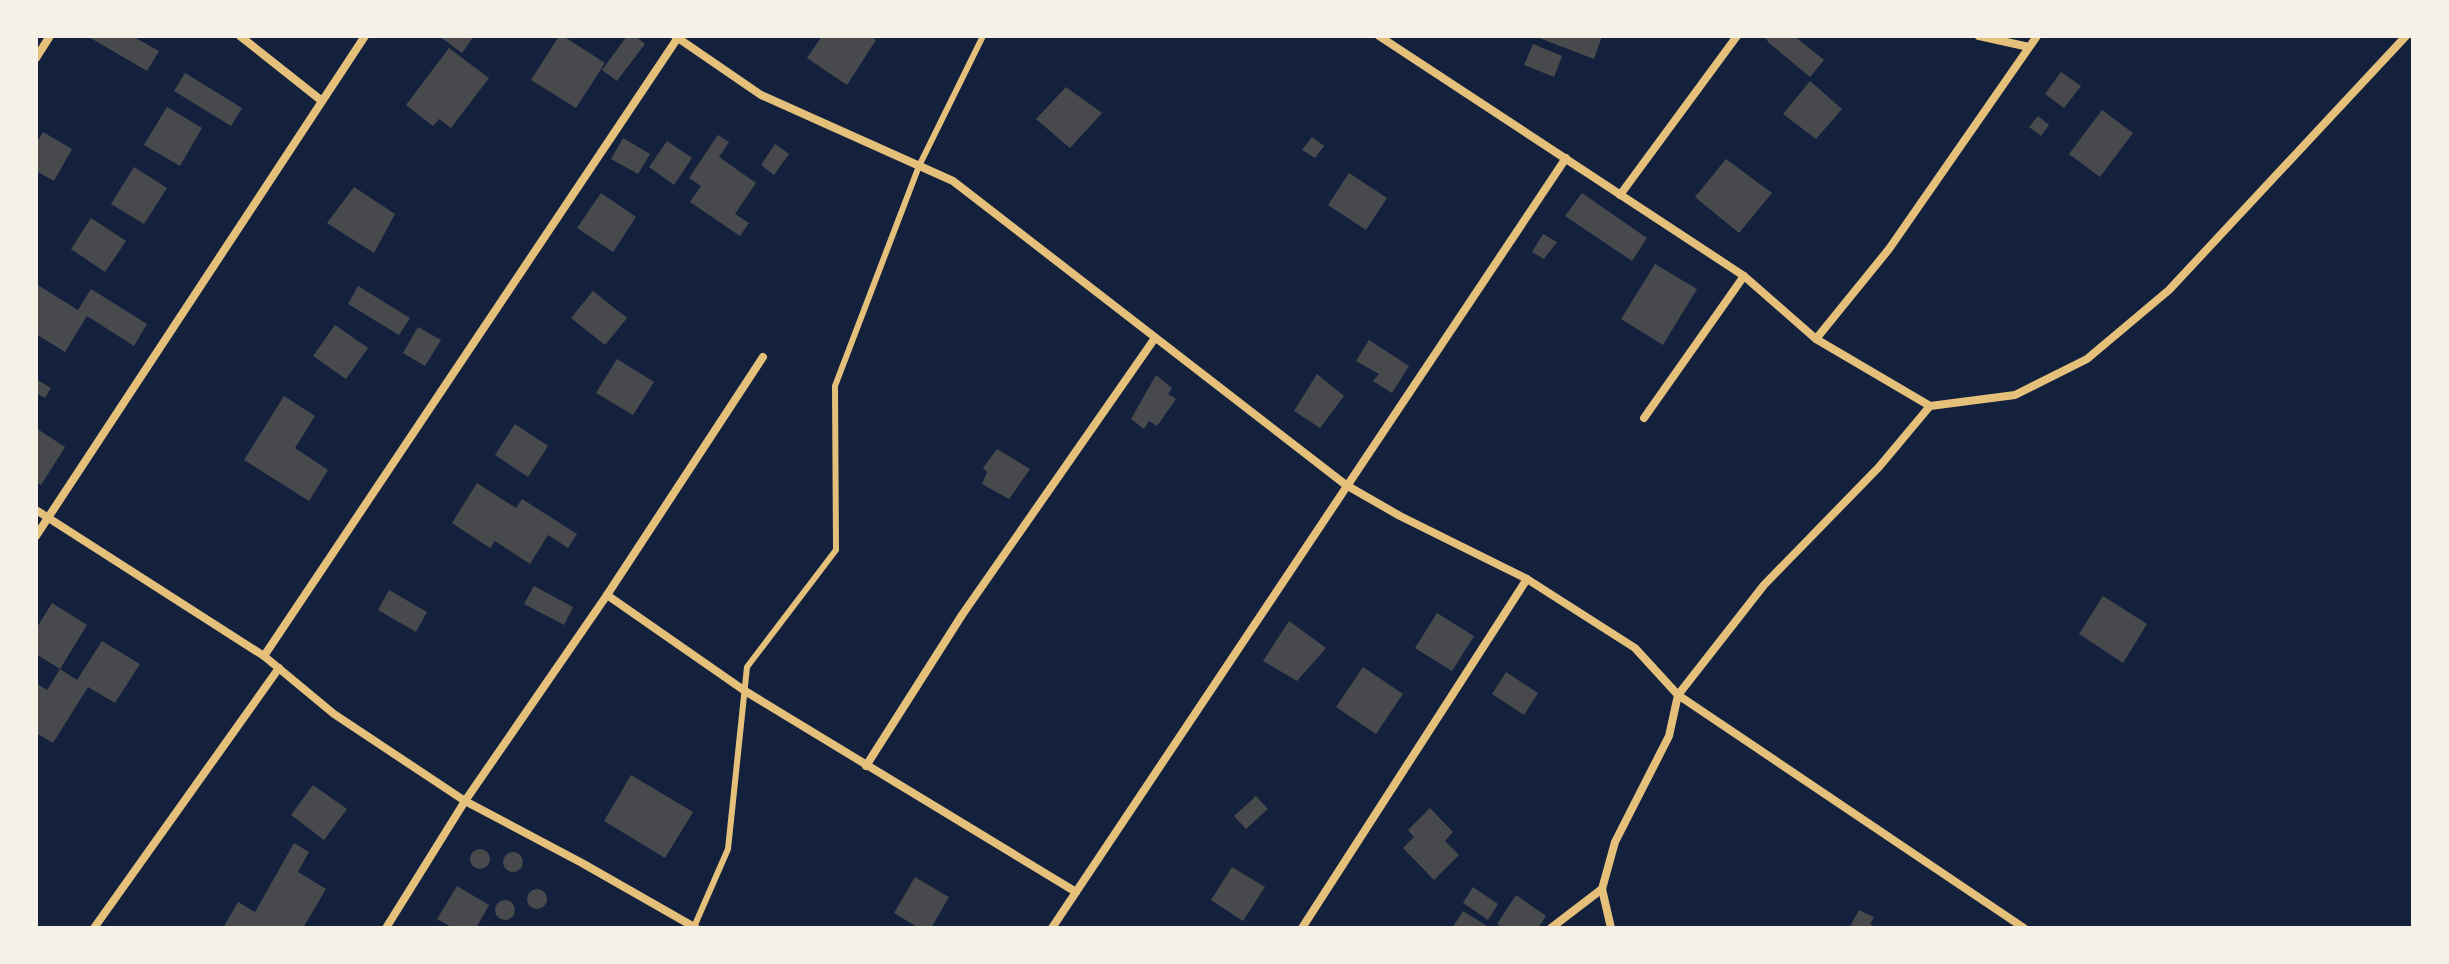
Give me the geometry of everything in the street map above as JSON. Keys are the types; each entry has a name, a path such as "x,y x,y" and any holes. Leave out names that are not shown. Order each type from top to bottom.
{"street":[{"path":"36,58 50,36"},
{"path":"240,36 322,101"},
{"path":"36,536 365,36"},
{"path":"1379,36 1744,276 1816,339 1930,406 2015,395 2087,359 2169,290 2406,36"},
{"path":"1620,195 1737,36"},
{"path":"1979,36 2029,47"},
{"path":"1816,339 1889,249 2037,36"},
{"path":"264,656 677,37 761,95 953,181 1346,485 1400,516 1527,579 1635,648 1678,695 2024,928"},
{"path":"1052,928 1566,158"},
{"path":"1644,418 1744,276"},
{"path":"866,766 962,615 1155,338"},
{"path":"386,928 465,801 607,595 763,357"},
{"path":"1611,928 1602,889 1615,842 1669,736 1678,695 1764,585 1879,467 1930,406"},
{"path":"36,510 264,656 334,714 465,801 695,927"},
{"path":"1302,928 1527,579"},
{"path":"607,595 745,691 1076,892"},
{"path":"94,928 279,668"},
{"path":"1551,928 1602,889"}],"lane":[{"path":"695,927 728,849 747,667 836,550 835,386 919,166 983,36"}],"building":[{"path":"87,36 132,36 159,51 147,71"},
{"path":"439,36 474,36 462,53"},
{"path":"559,36 605,63 576,108 531,80"},
{"path":"627,36 635,36 645,44 617,81 602,70"},
{"path":"822,36 870,36 876,40 847,85 807,58"},
{"path":"1534,36 1602,36 1594,59"},
{"path":"1764,36 1794,36 1824,60 1810,77"},
{"path":"1533,44 1562,56 1554,77 1524,65"},
{"path":"449,48 489,78 451,128 439,119 433,126 406,105"},
{"path":"2061,72 2081,86 2064,108 2045,94"},
{"path":"185,73 242,108 231,126 174,91"},
{"path":"1810,81 1842,109 1816,139 1783,114"},
{"path":"1066,87 1102,113 1070,148 1036,119"},
{"path":"167,107 202,128 180,166 144,145"},
{"path":"2102,110 2133,133 2100,177 2069,154"},
{"path":"2038,116 2049,125 2041,136 2029,127"},
{"path":"43,132 72,149 54,181 36,171 36,144"},
{"path":"718,135 729,142 719,157 756,183 735,214 749,223 740,236 690,202 701,186 689,178"},
{"path":"1312,137 1324,146 1315,158 1302,150"},
{"path":"623,138 650,154 638,174 611,159"},
{"path":"667,141 692,158 674,185 649,167"},
{"path":"775,144 789,154 774,175 761,165"},
{"path":"1726,159 1772,193 1739,233 1695,197"},
{"path":"134,167 167,188 144,224 111,204"},
{"path":"1349,173 1387,198 1366,230 1328,205"},
{"path":"354,187 395,214 374,253 327,223"},
{"path":"601,193 636,217 613,252 577,228"},
{"path":"1582,193 1647,238 1632,261 1565,216"},
{"path":"91,218 126,241 105,272 71,249"},
{"path":"1543,234 1557,242 1544,259 1532,252"},
{"path":"1655,264 1697,289 1663,345 1621,319"},
{"path":"36,284 78,310 91,289 147,324 134,346 87,316 65,352 36,334"},
{"path":"358,286 410,318 399,335 348,304"},
{"path":"593,291 627,318 605,345 571,318"},
{"path":"335,325 368,348 346,379 313,356"},
{"path":"418,327 441,340 425,366 403,353"},
{"path":"1369,340 1409,366 1392,393 1373,381 1379,374 1356,361"},
{"path":"617,359 654,382 633,415 596,393"},
{"path":"1317,374 1344,396 1320,428 1294,411"},
{"path":"1156,375 1172,388 1168,394 1176,399 1157,426 1149,421 1144,429 1131,419"},
{"path":"36,379 51,388 45,398 36,393"},
{"path":"284,396 315,416 295,448 328,470 309,501 244,460"},
{"path":"515,424 548,446 528,477 495,455"},
{"path":"36,428 65,447 41,485 36,482"},
{"path":"997,449 1030,469 1009,499 982,484 987,472 983,468"},
{"path":"477,483 516,508 522,499 577,534 568,548 548,535 530,564 495,541 490,548 452,523"},
{"path":"534,586 573,607 564,625 524,604"},
{"path":"389,590 427,612 416,632 378,610"},
{"path":"2103,596 2147,624 2123,663 2079,634"},
{"path":"52,603 87,625 60,669 36,654 36,629"},
{"path":"1437,613 1474,636 1452,671 1415,648"},
{"path":"1289,621 1326,648 1297,681 1263,661"},
{"path":"102,641 140,664 115,703 88,687 53,743 36,733 36,683 47,690 60,669 77,680"},
{"path":"1363,667 1403,694 1376,734 1336,707"},
{"path":"1506,672 1538,693 1524,715 1492,694"},
{"path":"631,775 693,812 665,858 604,821"},
{"path":"313,785 347,809 324,840 291,815"},
{"path":"1256,796 1268,809 1246,829 1234,816"},
{"path":"1430,808 1453,832 1445,841 1459,855 1434,880 1403,848 1414,837 1408,830"},
{"path":"294,843 309,852 298,872 326,889 303,928 223,928 238,902 255,912"},
{"path":"480,849 487,852 490,859 487,866 480,869 473,866 470,859 473,852"},
{"path":"513,852 520,855 523,862 520,869 513,872 506,869 503,862 506,855"},
{"path":"1232,867 1265,887 1243,921 1211,900"},
{"path":"915,877 949,897 931,928 919,928 894,913"},
{"path":"457,886 489,905 476,928 453,928 437,919"},
{"path":"1473,887 1498,904 1488,920 1463,903"},
{"path":"537,889 544,892 547,899 544,906 537,909 530,906 527,899 530,892"},
{"path":"1516,895 1546,916 1538,928 1503,928 1497,924"},
{"path":"505,900 512,903 515,910 512,917 505,920 498,917 495,910 498,903"},
{"path":"1859,910 1874,917 1870,924 1877,928 1849,928"},
{"path":"1463,911 1490,928 1452,928"}]}
